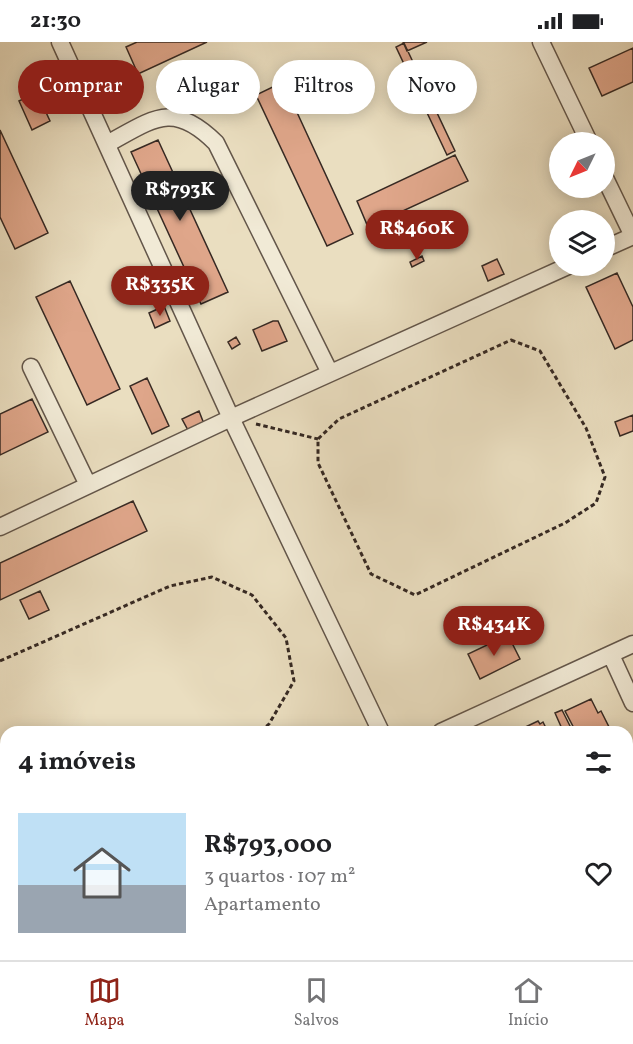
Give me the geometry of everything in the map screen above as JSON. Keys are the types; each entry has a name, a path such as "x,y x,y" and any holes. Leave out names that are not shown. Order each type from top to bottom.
{"street":[{"path":"60,42 231,418 378,726"},
{"path":"541,42 584,132"},
{"path":"107,144 147,122 166,116 187,120 201,128 216,143 330,373"},
{"path":"615,198 633,236 615,244"},
{"path":"0,527 231,418 549,275"},
{"path":"31,367 88,485"},
{"path":"475,726 633,644"},
{"path":"610,655 633,703"}],"path":[{"path":"511,340 540,351 586,428 605,477 596,503 565,524 415,596 371,574 318,463 318,439 339,419 511,340"},
{"path":"231,418 318,439"},
{"path":"0,661 170,586 212,578 252,595 286,638 294,681 267,726"}],"building":[{"path":"137,42 207,42 168,60 156,60 156,66 144,71 144,60 132,60 126,47"},
{"path":"403,42 427,42 407,51"},
{"path":"404,43 412,60 402,60 396,47"},
{"path":"633,48 633,82 602,96 589,68"},
{"path":"272,87 272,114 298,114 353,234 327,246 260,104 260,93"},
{"path":"25,114 47,114 50,121 32,130"},
{"path":"428,114 438,114 455,151 447,155"},
{"path":"0,130 48,233 15,249 0,217"},
{"path":"158,140 228,292 201,304 131,152"},
{"path":"455,155 468,181 368,227 357,201"},
{"path":"422,256 424,261 412,267 410,262"},
{"path":"497,259 504,274 488,281 482,266"},
{"path":"617,273 633,307 633,340 615,349 586,287 615,276"},
{"path":"70,281 120,389 87,405 36,297"},
{"path":"164,306 170,321 155,328 149,313"},
{"path":"278,321 287,341 262,351 253,330"},
{"path":"236,337 240,344 232,349 228,342"},
{"path":"147,378 169,426 152,434 130,386"},
{"path":"32,399 48,432 0,455 0,414"},
{"path":"199,411 204,424 189,432 182,419"},
{"path":"633,415 633,431 620,436 615,422"},
{"path":"133,501 147,531 0,600 0,563"},
{"path":"40,591 49,610 29,619 20,600"},
{"path":"508,635 520,659 480,679 468,654"},
{"path":"591,699 598,713 601,711 608,726 573,726 565,711"},
{"path":"562,710 570,726 561,726 555,713"},
{"path":"538,721 540,724 543,722 545,726 528,726"}]}
